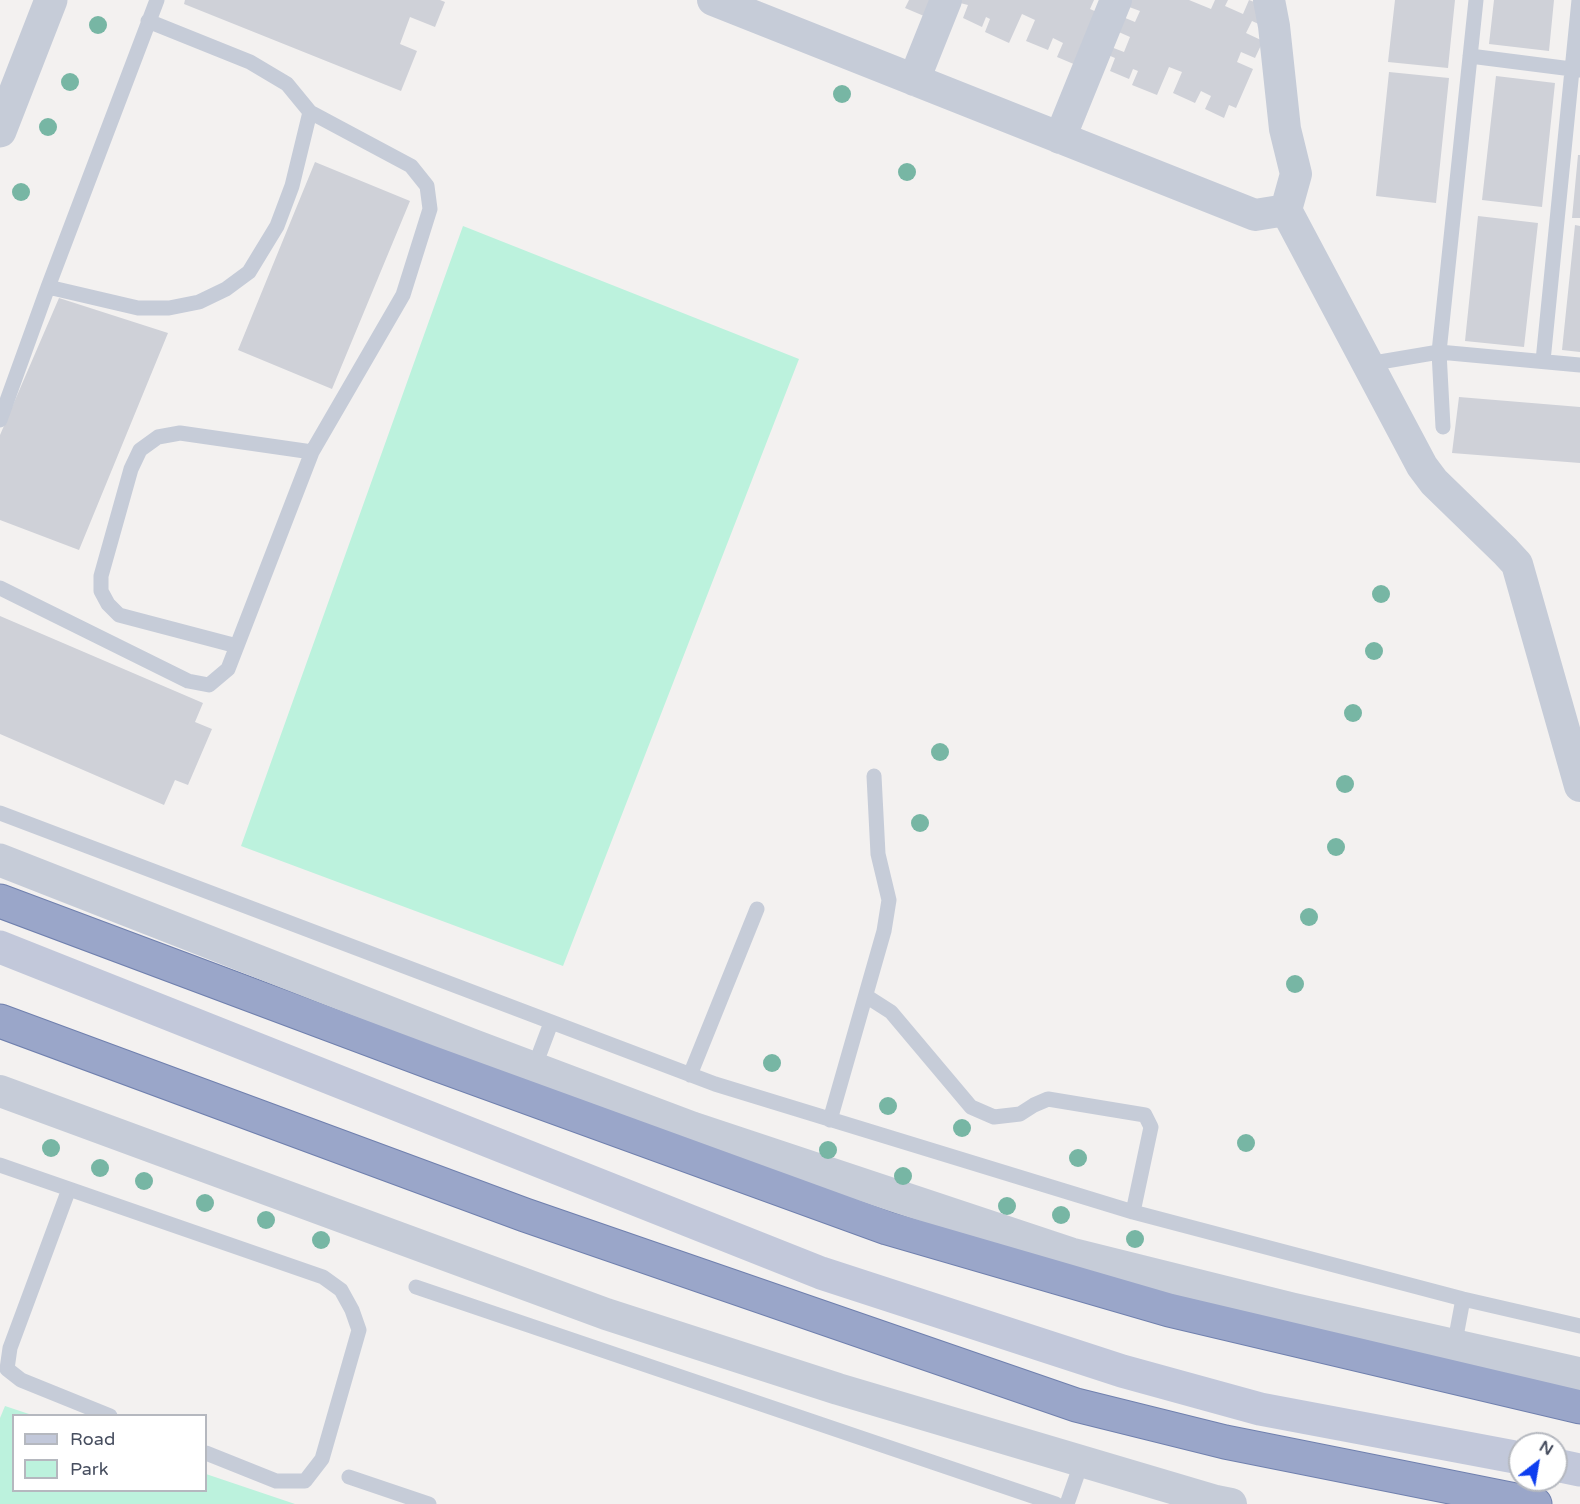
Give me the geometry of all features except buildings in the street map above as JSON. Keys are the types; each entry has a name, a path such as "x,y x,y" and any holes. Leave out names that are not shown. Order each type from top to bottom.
{"highway":[{"path":"0,901 433,1063 887,1228 1169,1310 1580,1407"},
{"path":"0,1021 525,1215 1076,1405 1226,1442 1535,1504"}],"main road":[{"path":"0,947 820,1273 1122,1371 1260,1409 1508,1456"}],"street":[{"path":"0,131 51,0"},
{"path":"713,0 1255,215 1286,210"},
{"path":"914,80 945,0"},
{"path":"1060,138 1116,0"},
{"path":"1269,0 1285,129 1296,174 1286,210 1422,466 1434,482 1517,564 1580,786"},
{"path":"0,860 693,1128 1071,1254 1292,1309 1580,1374"},
{"path":"1,1094 606,1314 838,1389 1231,1504"}],"lane":[{"path":"0,420 157,0"},
{"path":"1443,427 1439,352 1476,0"},
{"path":"1543,362 1576,69 1579,0"},
{"path":"0,588 188,681 209,685 228,669 312,452 403,295 430,209 427,186 411,166 310,112 287,84 250,62 148,21"},
{"path":"1470,57 1576,69"},
{"path":"48,287 138,308 169,308 199,302 225,289 249,272 277,226 292,186 310,112"},
{"path":"1368,364 1439,352 1580,365"},
{"path":"237,646 119,615 108,604 101,591 101,576 131,470 140,450 158,437 180,433 312,452"},
{"path":"830,1120 884,931 889,900 878,854 874,776"},
{"path":"0,813 714,1084 1133,1212 1463,1299 1580,1326"},
{"path":"690,1075 757,909"},
{"path":"866,996 891,1012 971,1107 994,1117 1020,1114 1048,1100 1145,1115 1151,1127 1133,1212"},
{"path":"534,1068 551,1023"},
{"path":"0,1165 323,1277 341,1290 352,1310 359,1330 322,1459 305,1481 276,1481 207,1453"},
{"path":"69,1189 10,1348 7,1370 21,1380 105,1414"},
{"path":"416,1287 1056,1504"},
{"path":"1454,1347 1463,1299"},
{"path":"1067,1504 1082,1461"},
{"path":"349,1477 429,1504"}],"green space":[{"path":"463,226 799,359 563,966 241,846"},
{"path":"5,1406 29,1414 12,1414 12,1492 207,1492 207,1474 295,1504 0,1504 0,1418"}]}
